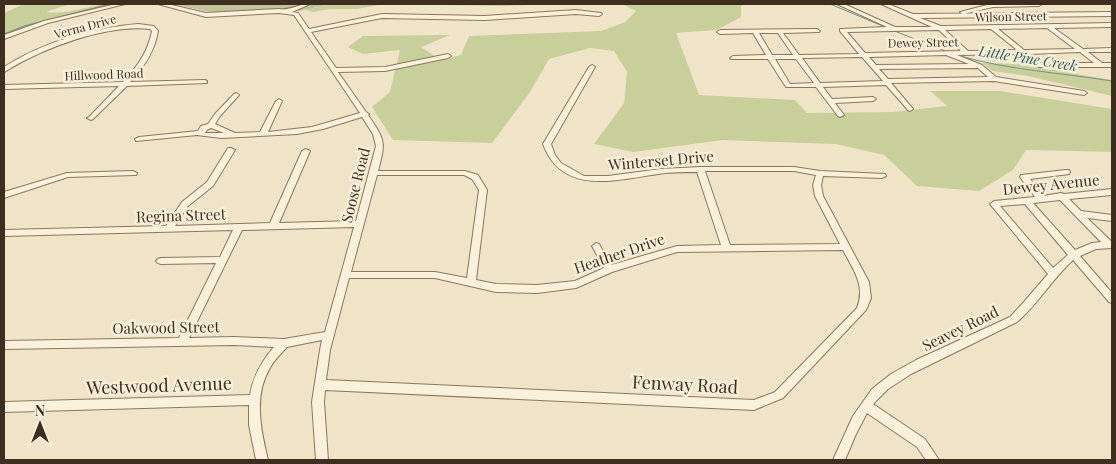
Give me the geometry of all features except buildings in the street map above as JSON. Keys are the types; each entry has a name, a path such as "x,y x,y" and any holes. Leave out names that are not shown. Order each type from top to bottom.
{"street":[{"path":"4,38 27,32 29,30 27,28 122,4"},
{"path":"161,4 206,15 289,11 307,4"},
{"path":"840,4 895,30"},
{"path":"884,4 940,28 965,52"},
{"path":"1029,4 1060,26"},
{"path":"946,16 993,5 1039,4"},
{"name":"Soose Road","path":"289,11 296,14 365,114 379,140 374,173 329,335 320,385 318,424 322,460"},
{"path":"307,31 388,15 485,18 576,12 599,14"},
{"path":"912,16 1112,14"},
{"name":"Verna Drive","path":"4,70 28,55 74,39 129,26 152,27 156,31 155,36 145,58 91,118"},
{"path":"1048,26 1102,65"},
{"name":"Wilson Street","path":"863,54 842,30 1112,26"},
{"path":"992,27 1034,63 1049,66 1112,65"},
{"path":"779,31 840,115"},
{"path":"720,32 818,31"},
{"path":"755,32 788,86 994,80 1084,94"},
{"name":"Dewey Street","path":"733,58 797,55 1112,50"},
{"path":"946,53 980,66 994,80"},
{"path":"863,54 910,109"},
{"path":"334,70 385,69 448,56"},
{"path":"874,67 980,66"},
{"name":"Winterset Drive","path":"592,67 547,144 550,154 558,165 583,178 608,179 661,171 700,169 794,169 820,174 882,176"},
{"name":"Hillwood Road","path":"4,87 205,82"},
{"path":"200,133 212,125 217,115 236,95"},
{"path":"830,101 873,99"},
{"path":"263,134 279,101"},
{"path":"139,138 200,133 208,136 306,131 365,114"},
{"path":"212,125 234,135"},
{"path":"168,229 185,204 210,184 231,150"},
{"path":"273,226 306,151"},
{"path":"700,169 726,247"},
{"path":"4,195 67,175 133,172"},
{"path":"1040,198 1024,177 1066,172"},
{"path":"374,173 465,173 476,177 483,190 471,282"},
{"name":"Fenway Road","path":"320,385 754,405 779,395 861,310 866,298 864,282 819,196 817,185 820,174"},
{"name":"Dewey Avenue","path":"1053,274 994,204 1112,192"},
{"path":"1061,196 1111,245"},
{"path":"1026,200 1075,254 1112,299"},
{"path":"1080,214 1112,218"},
{"name":"Regina Street","path":"4,233 359,224"},
{"path":"182,342 239,227"},
{"name":"Seavey Road","path":"839,460 846,440 867,406 883,386 917,365 1016,318 1053,274 1075,254 1089,246 1111,245"},
{"path":"596,246 609,269"},
{"name":"Heather Drive","path":"345,275 435,275 496,288 537,289 576,284 609,269 677,249 844,247"},
{"path":"161,261 222,260"},
{"name":"Oakwood Street","path":"4,345 234,340 284,343 329,335"},
{"path":"262,460 254,429 254,400 265,367 284,343"},
{"name":"Westwood Avenue","path":"4,408 254,400"},
{"path":"867,406 920,442 933,460"}],"green space":[{"path":"24,4 70,4 46,12 55,13 114,4 4,34 4,13"},
{"path":"173,4 331,4 299,11 280,9 224,13"},
{"path":"331,4 384,4 357,9 330,9 313,12 305,10"},
{"path":"388,4 551,4 503,6"},
{"path":"622,4 745,4 741,6 741,17 717,30 676,33 699,95 795,100 807,113 893,112 947,106 930,91 1000,91 1112,109 1112,152 1026,150 1013,170 979,191 917,186 884,155 836,144 723,140 633,152 594,144 624,103 627,72 614,51 590,48 549,59 530,92 492,143 393,140 372,107 390,92 400,50 363,54 348,47 363,36 450,35 421,47 440,60 461,55 469,36 601,31 625,22 636,11"},
{"path":"982,63 1017,64 1112,80 1112,96 1028,76 993,71"}],"waterway":[{"path":"4,34 24,26 110,4"},
{"name":"Little Pine Creek","path":"830,4 885,27"},
{"name":"Little Pine Creek","path":"892,30 948,52"},
{"name":"Little Pine Creek","path":"960,56 1016,68 1112,81"}]}
